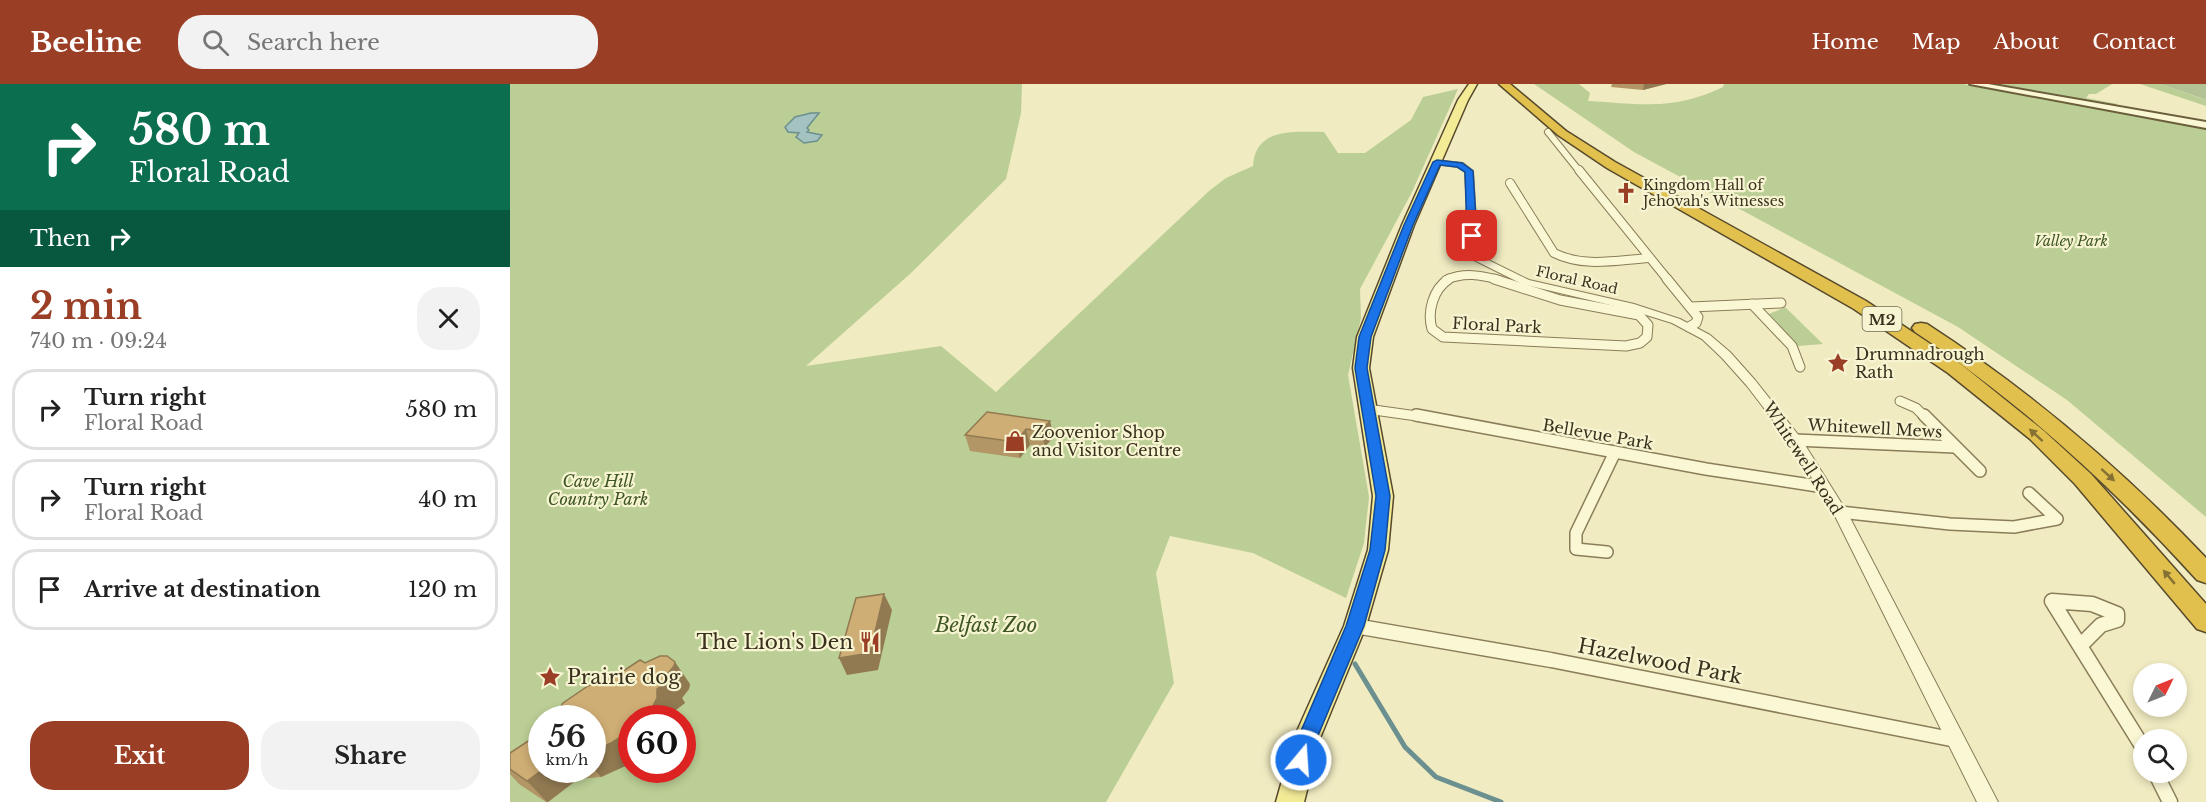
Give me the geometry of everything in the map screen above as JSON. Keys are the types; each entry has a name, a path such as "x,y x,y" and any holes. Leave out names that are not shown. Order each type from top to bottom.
{"highway":[{"name":"M2","path":"1504,84 1562,133 1602,160 1860,305 1955,369 2037,435 2083,479 2206,622"},
{"name":"M2","path":"1518,84 1548,110 1602,149 1864,294 1945,344 1989,375 2033,409 2122,488 2206,574"}],"main road":[{"path":"1290,802 1307,738 1355,626 1377,550 1383,496 1366,409 1361,368 1365,337 1408,225 1463,100 1473,84"},
{"path":"1974,84 2206,125"}],"street":[{"path":"1548,132 1691,307 1698,317 1696,322 1689,327"},
{"name":"Floral Road","path":"1439,157 1467,168 1472,236 1471,255 1526,282 1589,302 1652,312 1689,327"},
{"path":"1572,160 1584,160"},
{"path":"1510,183 1554,253 1561,258 1577,262 1649,258"},
{"name":"Floral Park","path":"1461,276 1495,278 1537,293 1589,302 1639,315 1648,325 1647,337 1640,343 1626,346 1455,339 1437,335 1431,327 1430,316 1437,291 1445,281 1461,276"},
{"path":"1691,307 1781,303"},
{"path":"1752,304 1792,346 1800,367"},
{"name":"Whitewell Road","path":"1689,327 1726,355 1795,440 1840,512 1988,802"},
{"path":"1899,389 1898,404 1916,408 1980,471"},
{"name":"Bellevue Park","path":"1366,409 1387,410 1824,487"},
{"name":"Whitewell Mews","path":"1795,440 1955,447"},
{"path":"1607,552 1576,549 1576,533 1615,452"},
{"path":"1840,512 1950,524 2014,527 2057,519 2029,493"},
{"path":"2082,645 2101,625 2117,620 2117,614 2092,604 2052,601 2134,729"},
{"name":"Hazelwood Park","path":"1355,626 1551,660 1956,740"},
{"path":"2160,783 2170,802"}],"green space":[{"path":"510,84 1022,84 1021,113 1006,179 911,273 806,366 941,346 996,392 1209,191 1226,178 1253,166 1255,153 1268,138 1289,132 1324,132 1338,153 1365,153 1411,120 1423,97 1458,89 1412,192 1360,289 1361,318 1348,375 1369,497 1364,543 1346,598 1253,553 1170,536 1156,573 1174,683 1106,802 510,802"},
{"name":"Valley Park","path":"1534,84 1579,84 1590,93 1588,101 1656,104 1672,103 1705,95 1723,87 1724,84 1963,84 2206,128 2206,517 2067,400 1958,327 1634,152"},
{"path":"1991,84 2112,84 2096,94 2089,94 2086,98 2118,104 2113,106"},
{"path":"2140,84 2160,84 2206,100 2206,106"},
{"path":"2160,84 2206,84 2206,100 2201,98"},
{"path":"1786,307 1823,344 1798,346 1769,314"}],"water":[{"path":"819,113 807,128 809,130 807,132 822,135 817,141 804,143 796,137 799,133 788,132 785,127 795,117"}],"building":[{"path":"987,412 1050,421 1041,431 1026,429 1016,442 965,435"},
{"path":"884,594 870,653 839,658 856,598"},
{"path":"660,656 667,656 675,662 665,677 669,680 657,689 657,698 653,705 618,705 618,739 611,743 606,745 606,705 562,705 588,686 614,677 640,660 645,663"},
{"path":"528,741 527,781 510,769 510,753"}],"waterway":[{"path":"1355,664 1405,747 1436,777 1501,802"}],"place":[{"name":"Kingdom Hall of Jehovah's Witnesses","path":"1626,193"},
{"name":"Drumnadrough Rath","path":"1838,363"},
{"name":"Zoovenior Shop and Visitor Centre","path":"1015,441"},
{"name":"The Lion's Den","path":"870,642"},
{"name":"Prairie dog","path":"550,677"}],"route":[{"path":"1301,760 1307,738 1355,626 1377,550 1383,496 1366,409 1361,368 1365,337 1408,225 1437,162 1460,165 1469,171 1472,236"}],"park label":[{"name":"Cave Hill Country Park","path":"598,490"},
{"name":"Belfast Zoo","path":"986,625"}]}
